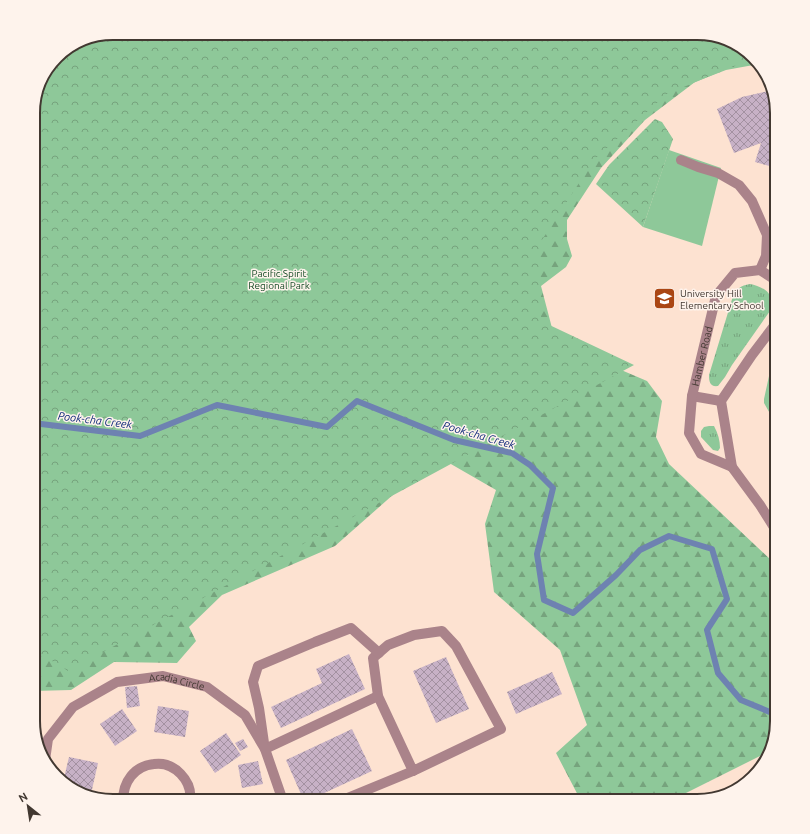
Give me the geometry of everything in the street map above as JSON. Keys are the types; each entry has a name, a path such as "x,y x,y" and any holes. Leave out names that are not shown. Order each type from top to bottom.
{"street":[{"path":"681,160 718,173 739,185 752,201 767,235 766,256 760,270 770,276"},
{"name":"Hamber Road","path":"732,467 701,454 689,433 692,396 716,296 735,273 760,270"},
{"path":"770,331 721,401 732,467 770,521"},
{"name":"Hamber Road","path":"692,396 721,401"},
{"path":"378,654 351,628 258,666 253,682 259,708 265,749 378,696"},
{"path":"357,794 413,771 501,729 456,646 442,631 414,635 388,646 372,658 378,696 413,771"},
{"name":"Acadia Circle","path":"46,750 48,739 73,707 117,682 163,676 208,687 245,715 265,749 281,794"},
{"path":"123,794 126,782 133,773 143,767 154,764 166,765 176,770 184,777 189,786 190,794"}],"green space":[{"name":"Pacific Spirit Regional Park","path":"108,40 702,40 716,42 734,50 752,65 726,70 695,82 645,120 601,168 567,220 567,239 572,256 566,267 541,286 552,328 586,355 647,381 662,401 656,437 669,464 770,559 770,726 769,735 761,755 686,793 577,794 556,753 587,725 560,650 494,592 485,524 496,490 437,456 335,546 222,595 189,627 196,641 177,663 114,662 71,690 40,691 40,108 42,94 50,76 61,61 76,50 99,41"},
{"name":"Pacific Spirit Regional Park","path":"108,40 702,40 716,42 734,50 749,62 741,63 667,94 594,160 540,243 541,321 634,365 68,671 40,653 40,108 42,94 50,76 61,61 76,50 99,41"},
{"path":"655,119 662,122 673,139 643,227 596,184 609,165"},
{"path":"669,150 721,168 702,246 643,227"},
{"path":"750,284 761,287 767,291 770,297 770,311 725,377 718,386 713,386 710,382 709,375 733,296 736,291"},
{"path":"770,374 770,414 764,403"},
{"path":"714,426 718,434 720,448 718,451 713,450 701,437 701,431 704,427"}],"building":[{"path":"766,91 770,108 770,166 755,162 761,143 734,153 717,109 742,97"},
{"path":"349,654 365,689 281,728 271,707 322,683 316,669"},
{"path":"446,657 469,709 436,723 413,671"},
{"path":"552,672 562,694 516,714 507,692"},
{"path":"137,686 140,706 127,708 125,687"},
{"path":"158,706 189,711 185,737 154,732"},
{"path":"122,709 137,731 115,746 100,724"},
{"path":"352,729 372,771 322,794 301,794 286,760"},
{"path":"226,733 241,755 215,773 200,751"},
{"path":"243,739 248,747 240,751 235,743"},
{"path":"69,757 98,763 92,791 72,782 65,776"},
{"path":"258,761 263,784 242,788 238,765"}],"waterway":[{"name":"Pook-cha Creek","path":"40,424 140,436 217,405 327,427 357,401 454,440 512,453 530,465 553,488 537,554 544,600 573,613 616,575 640,550 669,536 712,549 727,599 707,630 718,673 741,700 770,712"}],"place":[{"name":"University Hill Elementary School","path":"664,299"}]}
